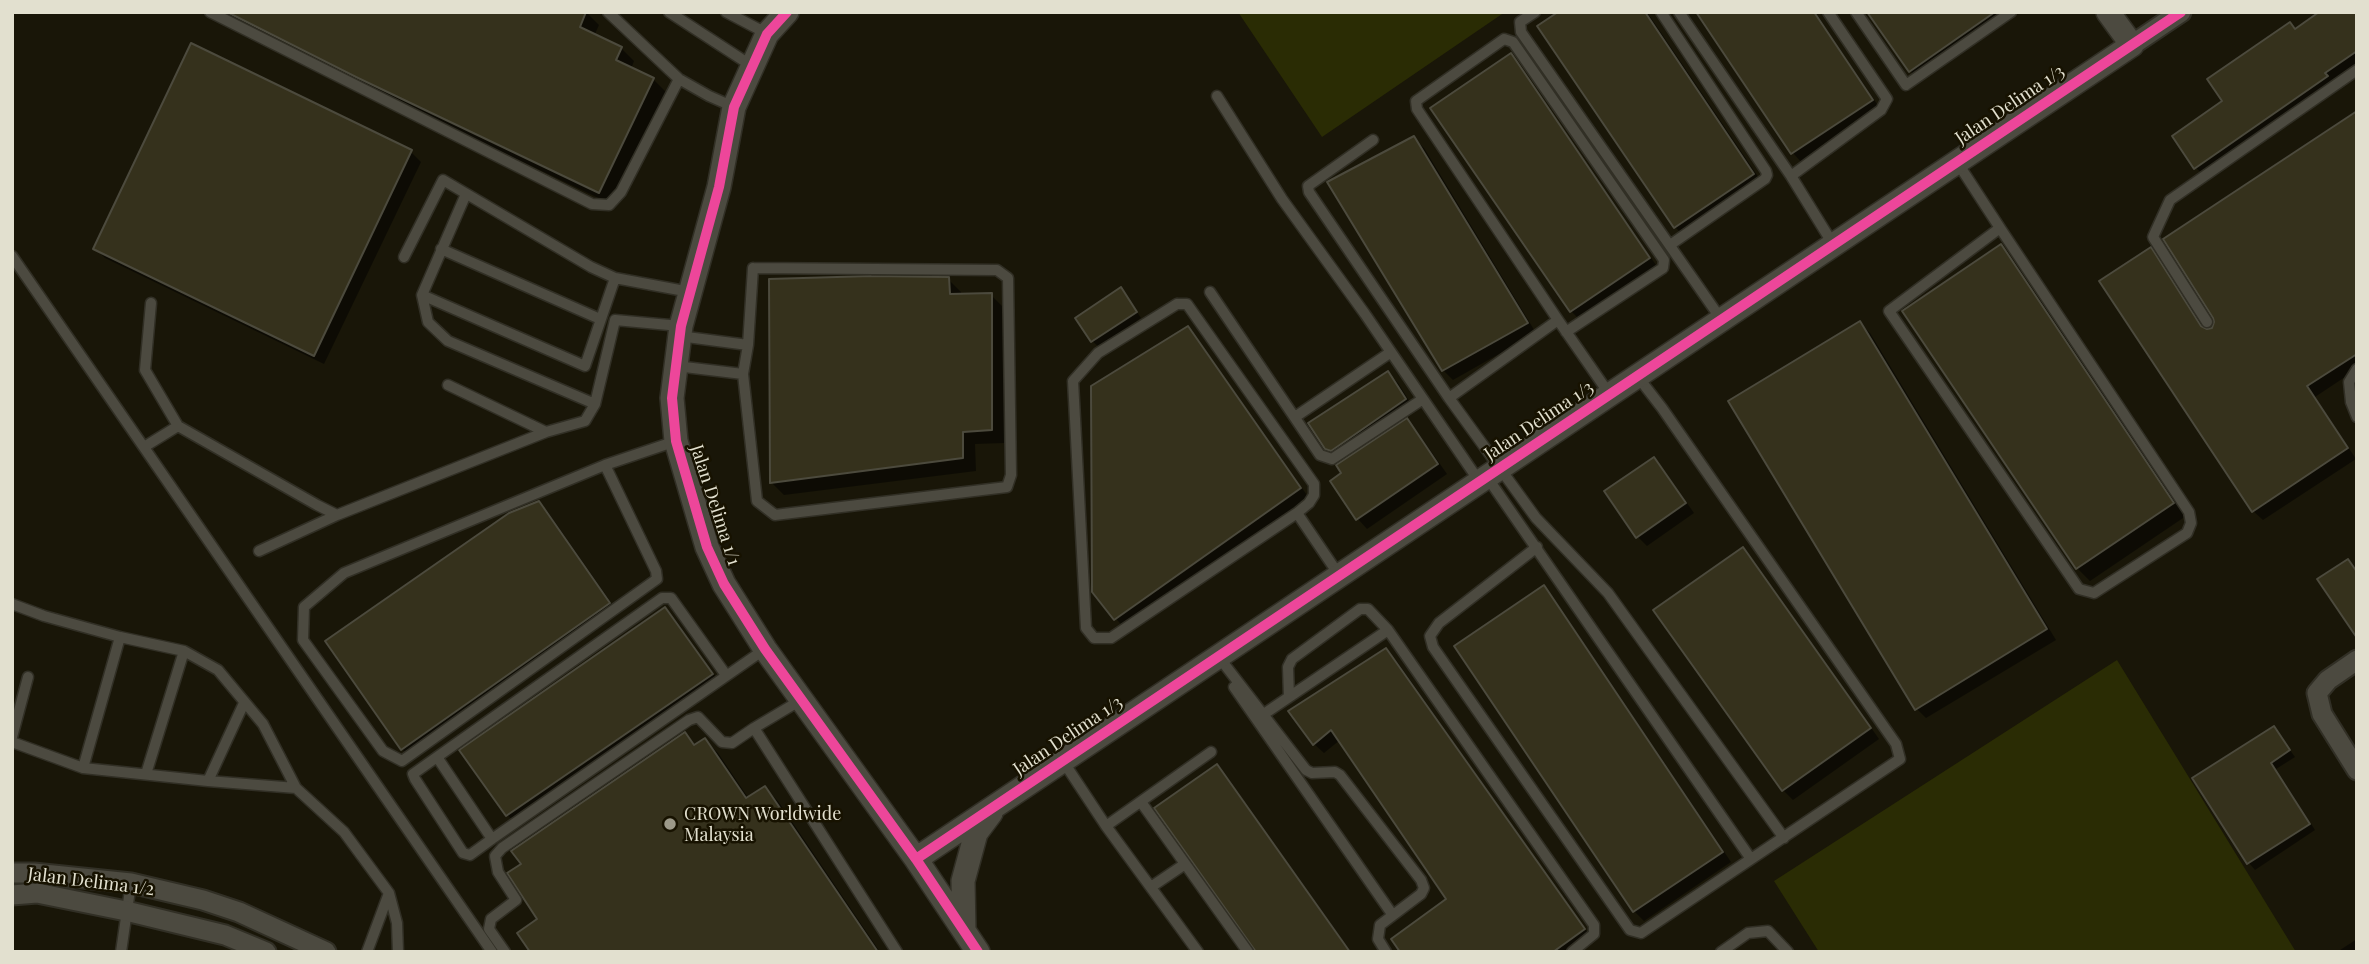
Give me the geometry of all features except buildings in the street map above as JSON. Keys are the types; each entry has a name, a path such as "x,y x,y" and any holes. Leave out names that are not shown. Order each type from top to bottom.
{"street":[{"name":"Jalan Delima 1/1","path":"787,12 767,34 734,107 719,187 680,331 672,398 676,442 707,547 724,584 765,649 916,859 978,952"},
{"path":"2108,12 2132,45"},
{"name":"Jalan Delima 1/3","path":"916,859 2181,12"},
{"path":"2357,660 2328,680 2317,693 2322,714 2357,770"},
{"path":"964,931 963,881 972,845 976,833 997,804"},
{"name":"Jalan Delima 1/2","path":"12,873 131,883 203,900 239,912 327,952"},
{"name":"Jalan Delima 1/2","path":"12,895 37,893 126,911 225,936 266,952"}],"lane":[{"path":"210,12 592,204 609,205 621,192 679,79"},
{"path":"608,12 679,79 734,107"},
{"path":"669,12 752,66"},
{"path":"726,12 767,34"},
{"path":"1535,12 1521,22 1521,32 1721,320"},
{"path":"1661,12 1766,171 1765,179 1670,245"},
{"path":"1679,12 1791,176 1833,245"},
{"path":"1791,176 1881,110 1887,99 1828,12"},
{"path":"1856,12 1906,85 2011,12"},
{"path":"1566,332 1663,268 1664,260 1513,42 1504,39 1416,101 1417,109 1566,332 1610,395"},
{"path":"2207,322 2153,237 2170,200 2357,70"},
{"path":"1217,96 1282,199 1423,399 1488,476 1751,859"},
{"path":"1373,139 1308,186 1309,192 1449,398 1488,476 1536,518 1608,593 1784,838"},
{"path":"1957,162 2189,512 2191,523 2187,533 2094,593 2079,589 1889,311 2000,228"},
{"path":"404,257 443,180 591,267 615,278 690,292"},
{"path":"467,194 422,295 428,322 448,341 595,404"},
{"path":"441,249 600,319"},
{"path":"12,256 492,952"},
{"path":"753,268 997,270 1007,278 1012,475 1007,486 775,514 757,501 743,374 748,345 753,268"},
{"path":"422,295 585,366 615,278"},
{"path":"1210,292 1320,455 1332,459 1423,399"},
{"path":"151,303 145,370 178,426 337,514"},
{"path":"1177,304 1187,304 1314,485 1314,495 1297,513 1111,638 1094,638 1086,628 1073,381 1098,353 1177,304"},
{"path":"259,551 337,514 546,432 585,421 595,404 615,320 748,345"},
{"path":"1449,398 1558,320"},
{"path":"1295,417 1391,352"},
{"path":"676,366 743,374"},
{"path":"2357,369 2349,382 2351,402 2357,417"},
{"path":"1537,547 1439,623 1430,636 1433,647 1630,930 1642,933 1900,759 1896,744 1637,376"},
{"path":"448,385 546,432"},
{"path":"145,447 178,426"},
{"path":"606,465 656,571 657,579 402,761 383,751 303,640 304,607 344,573 606,465 676,442"},
{"path":"1297,513 1340,575"},
{"path":"726,675 671,598 662,598 413,774 463,853 470,855 765,649"},
{"path":"12,604 44,616 120,637 184,651 218,670 263,724 296,788 345,832 389,892 397,923 398,952"},
{"path":"1289,697 1288,667 1292,659 1360,610 1368,609 1388,630 1594,925 1594,934 1572,952"},
{"path":"1264,714 1388,630"},
{"path":"83,768 120,637"},
{"path":"146,774 184,651"},
{"path":"1216,658 1264,714 1306,770 1312,773 1335,772 1340,775 1421,880 1424,888 1421,894 1380,925 1378,939 1386,952"},
{"path":"1216,658 1392,914"},
{"path":"28,677 12,739 83,768 296,788"},
{"path":"505,952 489,929 491,919 516,900 498,872 495,856 502,848 689,720 698,717 722,742 732,743 801,699"},
{"path":"208,781 244,703"},
{"path":"754,728 897,952"},
{"path":"1106,826 1211,752"},
{"path":"437,757 492,839"},
{"path":"1062,761 1106,826 1199,952"},
{"path":"1141,802 1248,952"},
{"path":"1151,887 1185,864"},
{"path":"121,952 131,883"},
{"path":"367,952 389,892"},
{"path":"1721,952 1748,933 1768,931 1788,952"}],"green space":[{"path":"1238,12 1505,12 1322,137"},
{"path":"2117,660 2296,952 1819,952 1774,881"}],"cycle path":[{"path":"787,12 767,34 734,107 719,187 681,326 672,398 676,441 707,547 724,584 765,649 916,859 978,952"},
{"path":"916,859 2181,12"}],"place":[{"name":"CROWN Worldwide Malaysia","path":"670,824"}]}
